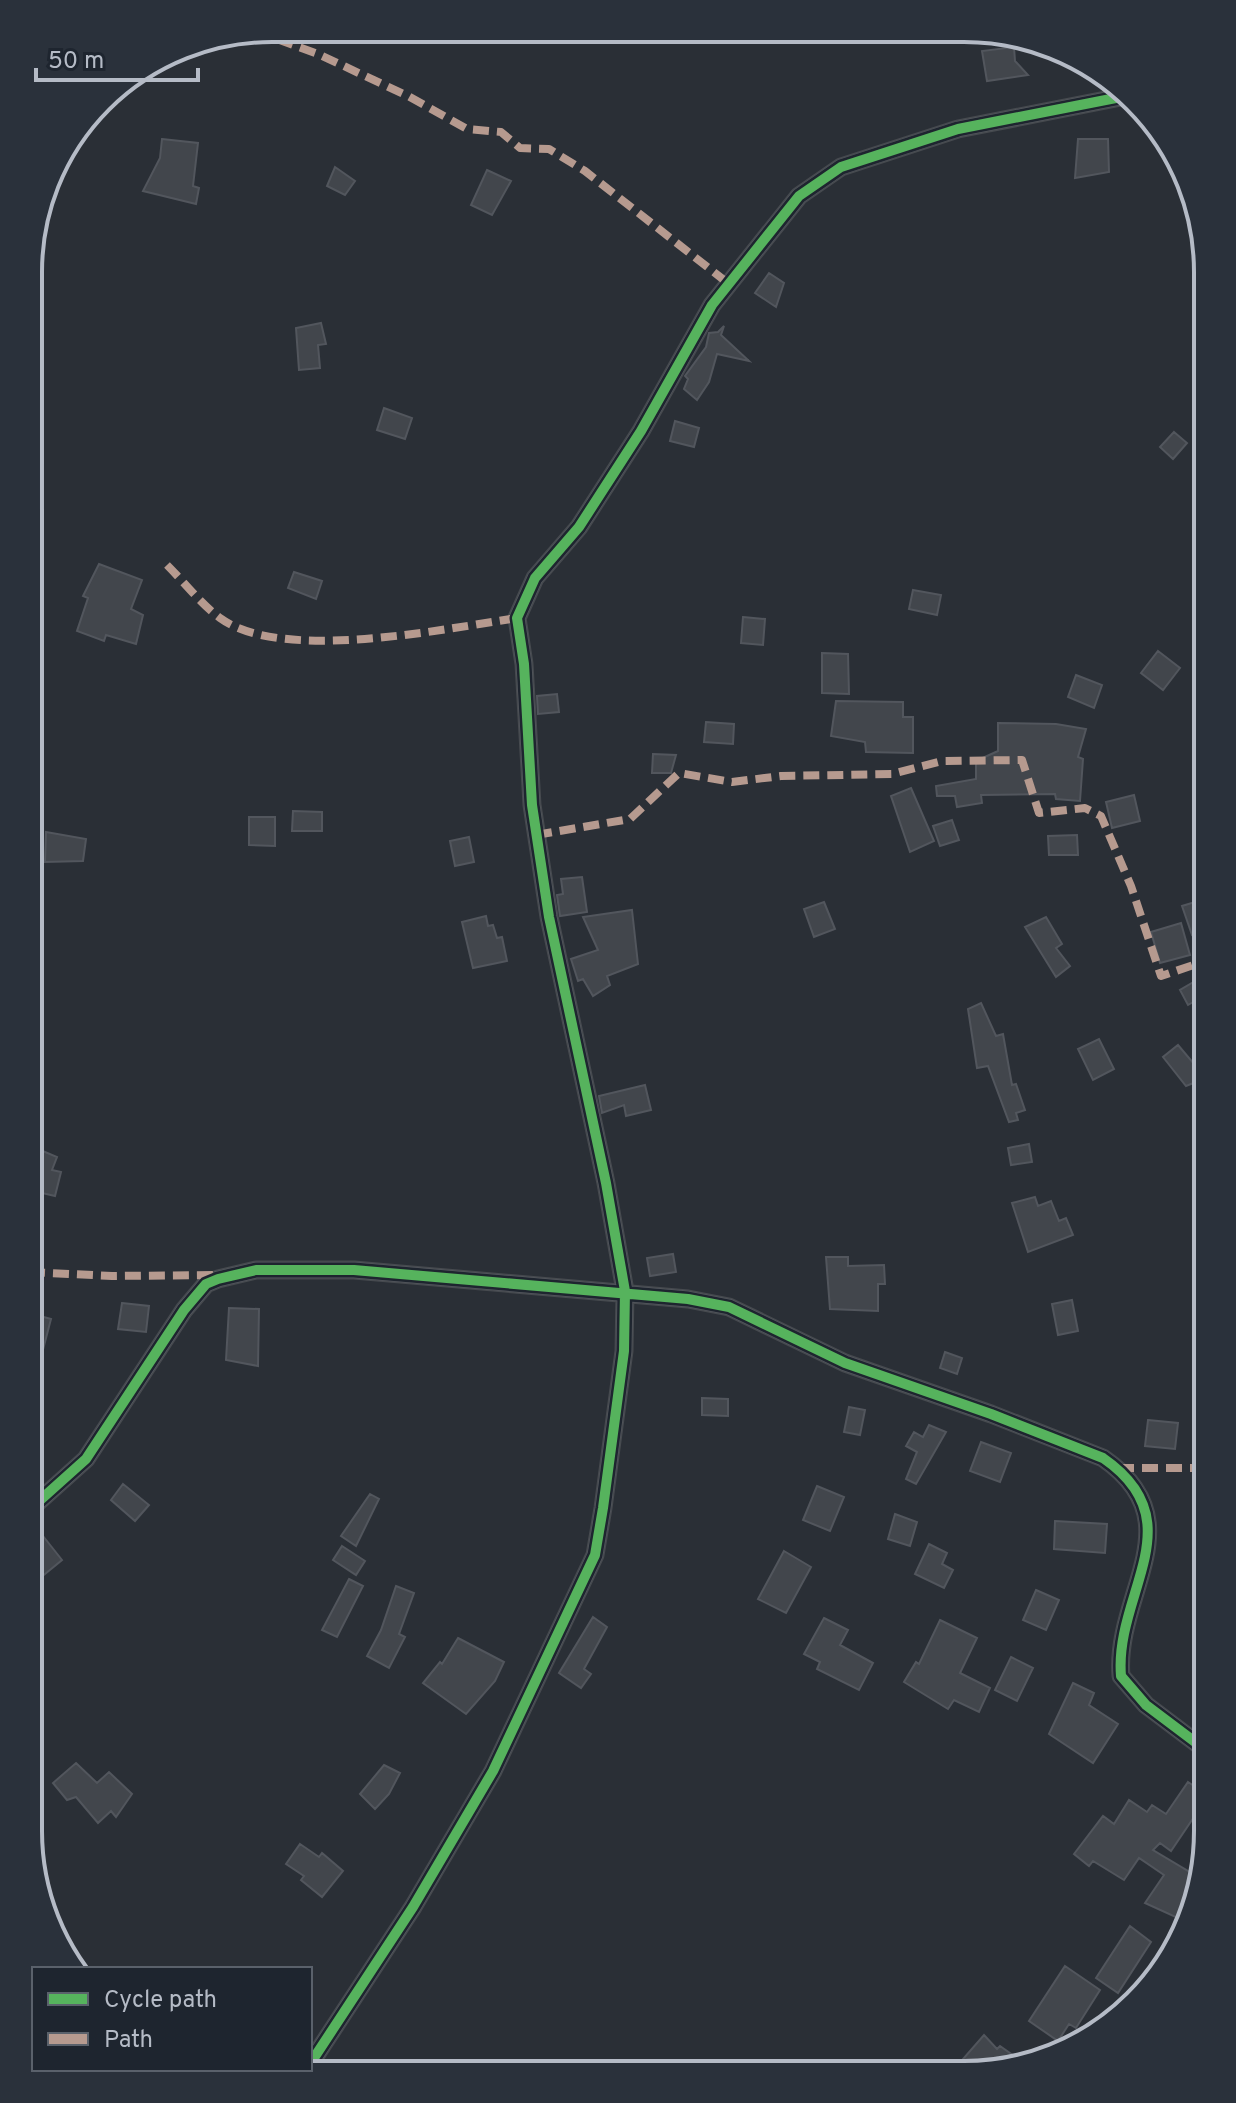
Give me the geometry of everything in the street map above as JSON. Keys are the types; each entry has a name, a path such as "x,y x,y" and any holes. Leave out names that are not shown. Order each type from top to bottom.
{"street":[{"path":"312,2061 413,1907 493,1771 595,1555 624,1351 625,1291 606,1183 549,917 532,805 524,664 517,618 535,578 579,527 641,431 712,305 777,220 808,188 841,167 958,129 1114,98"},
{"path":"42,1498 86,1459 184,1310 206,1284 218,1279 256,1270 354,1270 625,1291 729,1307 845,1363 991,1414 1103,1458 1118,1468 1147,1508 1150,1538 1122,1650 1121,1676 1146,1705 1194,1741"}],"building":[{"path":"1014,48 1015,61 1028,75 987,81 982,51"},
{"path":"162,139 198,143 193,186 199,188 196,204 143,191 160,158"},
{"path":"1078,139 1108,139 1109,172 1075,178"},
{"path":"335,167 355,181 345,195 327,186"},
{"path":"487,170 511,181 492,215 471,205"},
{"path":"769,273 784,283 776,307 755,293"},
{"path":"321,323 326,344 318,345 320,368 299,370 296,328"},
{"path":"724,326 721,335 749,361 717,354 709,382 697,400 684,389 688,379 685,376 706,347 709,333 718,332"},
{"path":"384,408 412,418 405,439 377,430"},
{"path":"675,421 699,428 694,447 670,441"},
{"path":"1174,432 1187,443 1173,459 1160,447"},
{"path":"99,564 142,580 131,609 143,615 136,644 106,635 104,641 77,631 88,598 83,596"},
{"path":"294,572 322,581 316,599 288,588"},
{"path":"913,590 941,595 937,615 909,609"},
{"path":"743,617 765,619 763,645 741,643"},
{"path":"1158,651 1180,668 1163,690 1141,673"},
{"path":"822,653 848,654 849,694 822,693"},
{"path":"1076,675 1102,685 1094,708 1068,697"},
{"path":"557,694 559,712 538,714 537,696"},
{"path":"836,701 903,702 903,717 913,717 913,753 866,752 865,742 831,736"},
{"path":"706,722 734,724 733,744 704,742"},
{"path":"998,723 1056,724 1086,729 1078,757 1083,759 1080,801 1056,799 1055,794 981,795 982,803 957,807 955,796 937,796 936,786 976,779 976,761 998,751"},
{"path":"653,754 676,755 671,773 652,773"},
{"path":"911,788 934,841 910,852 891,796"},
{"path":"1134,795 1140,821 1112,828 1106,802"},
{"path":"293,811 322,812 322,831 292,831"},
{"path":"249,817 275,817 275,846 249,845"},
{"path":"952,820 959,840 940,846 933,826"},
{"path":"46,832 86,839 83,861 45,862"},
{"path":"1077,835 1078,855 1049,855 1048,836"},
{"path":"469,837 474,862 455,866 450,841"},
{"path":"582,877 587,912 560,916 557,895 563,894 561,879"},
{"path":"824,902 835,929 814,937 804,909"},
{"path":"1194,902 1194,934 1192,935 1182,906"},
{"path":"632,910 638,964 607,976 610,985 593,996 583,979 578,981 571,959 598,950 583,917"},
{"path":"486,916 488,926 493,925 497,938 502,937 507,961 473,968 462,922"},
{"path":"1046,917 1062,944 1056,948 1070,966 1056,977 1025,927"},
{"path":"1181,923 1190,955 1160,963 1151,932"},
{"path":"1194,982 1194,1002 1188,1005 1180,990"},
{"path":"981,1003 996,1036 1003,1034 1012,1085 1016,1084 1025,1110 1016,1113 1018,1120 1009,1122 988,1066 977,1068 968,1009"},
{"path":"1099,1039 1114,1069 1093,1080 1078,1049"},
{"path":"1178,1045 1194,1064 1194,1083 1186,1086 1163,1057"},
{"path":"645,1085 651,1110 626,1116 624,1105 602,1113 599,1096"},
{"path":"1029,1144 1032,1162 1011,1165 1008,1148"},
{"path":"42,1151 57,1157 52,1170 61,1172 55,1196 42,1193"},
{"path":"1035,1197 1038,1206 1051,1201 1059,1221 1066,1218 1073,1235 1028,1252 1012,1203"},
{"path":"673,1254 676,1272 650,1276 647,1258"},
{"path":"826,1257 848,1257 848,1266 884,1265 885,1284 878,1284 878,1311 830,1309"},
{"path":"1072,1300 1078,1331 1058,1335 1052,1304"},
{"path":"122,1303 149,1306 146,1332 118,1329"},
{"path":"229,1308 259,1309 258,1366 226,1360"},
{"path":"42,1317 51,1319 42,1353"},
{"path":"945,1352 962,1358 957,1374 940,1368"},
{"path":"702,1398 728,1399 728,1416 702,1415"},
{"path":"849,1407 865,1410 860,1435 844,1432"},
{"path":"1148,1420 1178,1423 1175,1449 1145,1446"},
{"path":"929,1425 946,1432 916,1484 906,1479 917,1452 906,1446 914,1432 923,1437"},
{"path":"981,1442 1011,1453 1000,1482 970,1471"},
{"path":"123,1484 149,1505 135,1521 111,1500"},
{"path":"817,1486 844,1497 830,1531 803,1520"},
{"path":"370,1494 379,1499 356,1546 341,1536"},
{"path":"895,1514 917,1522 910,1546 888,1539"},
{"path":"1055,1521 1107,1524 1105,1553 1054,1549"},
{"path":"42,1537 62,1560 42,1576"},
{"path":"929,1544 947,1553 942,1564 953,1570 944,1588 915,1574"},
{"path":"342,1546 365,1561 356,1575 333,1560"},
{"path":"784,1551 811,1567 786,1613 758,1599"},
{"path":"349,1579 363,1586 337,1637 322,1630"},
{"path":"396,1586 414,1593 399,1634 405,1637 389,1668 367,1656 381,1630"},
{"path":"1036,1590 1059,1600 1046,1630 1023,1620"},
{"path":"593,1617 607,1627 584,1669 591,1674 581,1688 559,1673"},
{"path":"824,1618 848,1630 840,1645 873,1663 859,1690 817,1669 820,1662 804,1654"},
{"path":"940,1620 977,1638 960,1673 990,1688 979,1712 954,1700 948,1709 904,1682 916,1662 919,1664"},
{"path":"458,1638 504,1662 495,1681 466,1714 423,1683 440,1662 442,1664"},
{"path":"1011,1657 1033,1668 1017,1701 995,1690"},
{"path":"1073,1683 1094,1693 1089,1705 1118,1724 1093,1763 1049,1734"},
{"path":"76,1763 97,1783 109,1772 132,1794 116,1817 111,1811 98,1823 76,1797 67,1800 53,1783"},
{"path":"384,1765 400,1773 389,1794 375,1809 360,1794"},
{"path":"1188,1782 1194,1786 1194,1817 1171,1851 1160,1843 1153,1850 1190,1872 1177,1917 1145,1903 1164,1875 1139,1858 1124,1880 1093,1861 1089,1866 1074,1854 1103,1816 1114,1824 1129,1800 1147,1812 1152,1805 1166,1814"},
{"path":"300,1844 319,1857 322,1853 343,1871 322,1897 301,1880 304,1876 286,1864"},
{"path":"1130,1926 1151,1942 1118,1993 1096,1978"},
{"path":"1065,1966 1100,1990 1076,2028 1069,2024 1057,2040 1029,2021"},
{"path":"984,2035 997,2049 1000,2046 1014,2056 994,2059 961,2061"}],"marked path":[{"path":"285,42 408,96 467,129 501,132 520,148 549,149 585,171 729,284"},
{"path":"167,565 220,618 248,631 282,639 364,639 517,618"},
{"path":"536,835 630,819 679,773 732,782 781,776 892,774 942,761 1022,760 1039,813 1085,808 1101,816 1131,886 1161,976 1194,965"},
{"path":"42,1273 112,1276 214,1275"},
{"path":"1118,1468 1194,1468"}],"cycle path":[{"path":"312,2061 413,1907 493,1771 595,1555 603,1508 624,1351 625,1291 606,1183 549,917 532,805 524,664 517,618 535,578 579,527 641,431 712,305 799,196 841,167 958,129 1114,98"},
{"path":"42,1498 86,1459 184,1310 206,1284 218,1279 256,1270 354,1270 688,1299 729,1307 845,1363 991,1414 1103,1458 1130,1482 1144,1507 1148,1533 1122,1645 1121,1676 1146,1705 1194,1741"}]}
